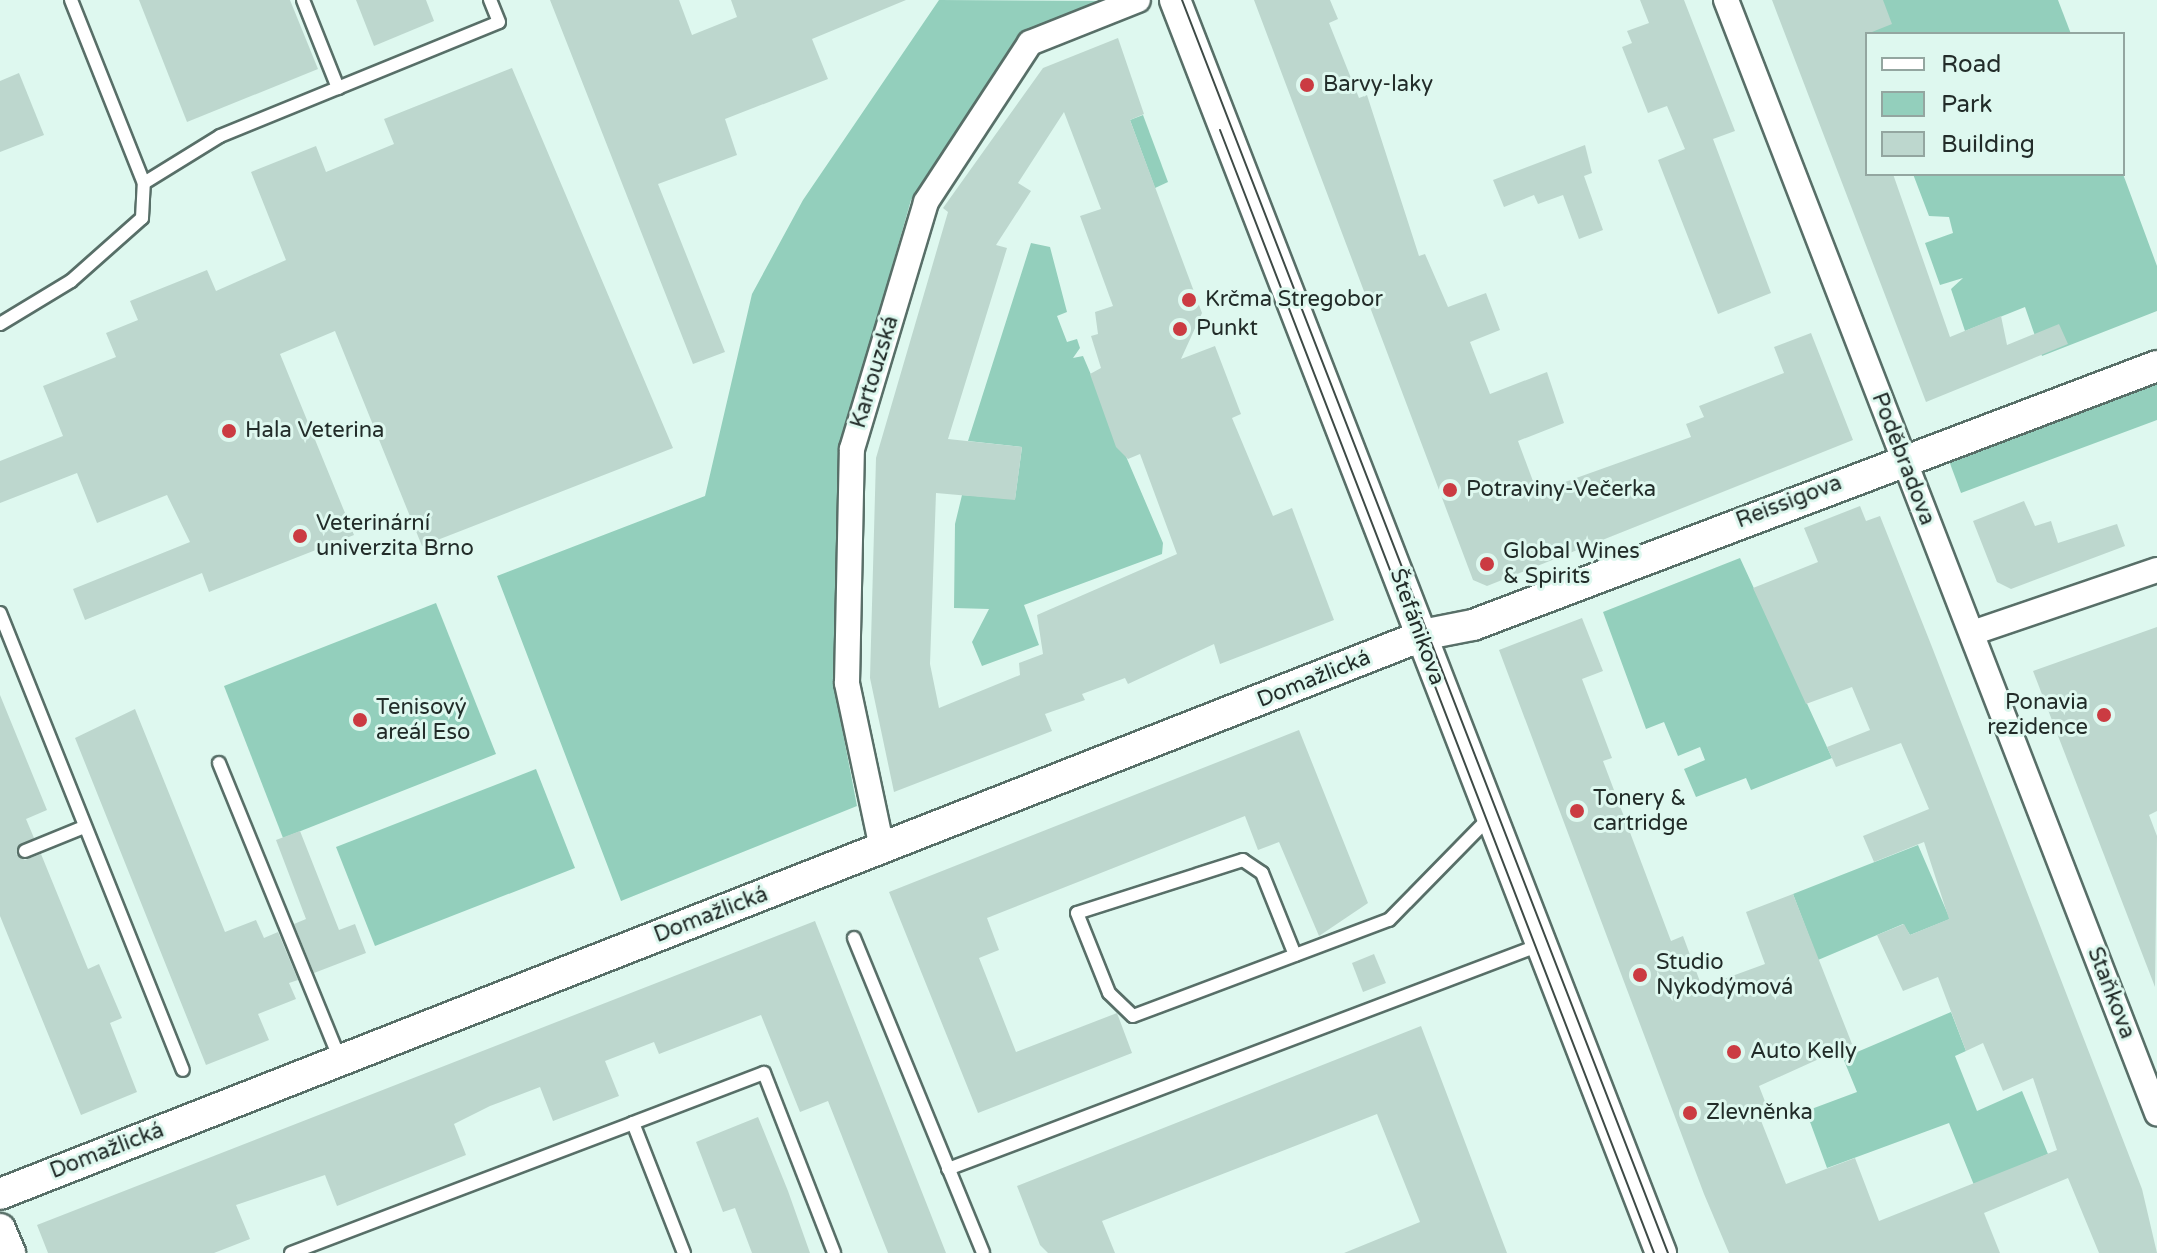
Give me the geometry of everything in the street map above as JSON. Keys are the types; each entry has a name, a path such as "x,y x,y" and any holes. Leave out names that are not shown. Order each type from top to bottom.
{"street":[{"name":"Kartouzská","path":"882,848 847,683 852,449 913,245 926,202 1030,43 1138,0"},
{"name":"Štefánikova","path":"1175,0 1661,1253"},
{"name":"Poděbradova","path":"1726,0 2081,917"},
{"name":"Reissigova","path":"1421,637 1473,625 1903,457 2157,366"},
{"path":"1972,633 2157,570"},
{"name":"Domažlická","path":"0,1194 1421,637"},
{"name":"Staňkova","path":"2081,917 2157,1113"},
{"path":"0,1229 10,1253"}],"lane":[{"path":"0,324 71,281 142,218 144,183 71,0"},
{"path":"303,0 338,88"},
{"path":"144,183 220,136 499,22 490,0"},
{"path":"0,613 183,1070"},
{"path":"219,763 340,1060"},
{"path":"1295,955 1262,873 1243,860 1077,913 1109,993 1133,1016 1389,920 1491,816"},
{"path":"25,851 84,827"},
{"path":"854,938 983,1253"},
{"path":"948,1169 1542,945"},
{"path":"291,1253 764,1073 834,1253"},
{"path":"633,1123 684,1253"}],"green space":[{"path":"939,0 1105,1 1023,33 911,200 842,442 833,681 857,806 621,901 497,576 705,496 752,294 803,200"},
{"path":"1846,0 2058,0 2070,32 1866,32"},
{"path":"1143,115 1168,182 1155,188 1130,120"},
{"path":"1914,176 2124,176 2157,266 2157,311 2042,356 2025,307 1965,331 1951,289 1963,278 1940,285 1925,243 1953,233 1949,217 1929,216"},
{"path":"1031,243 1050,247 1067,312 1057,316 1067,342 1077,339 1080,348 1073,358 1083,356 1163,543 1162,554 1024,605 1039,645 982,666 972,642 989,609 954,608 955,524 962,495 1015,499 1022,447 968,441"},
{"path":"2157,384 2157,420 1961,493 1948,458"},
{"path":"1740,558 1832,758 1751,790 1746,778 1696,797 1684,769 1705,760 1700,747 1678,756 1664,722 1646,729 1603,612"},
{"name":"Tenisový areál Eso","path":"436,603 496,754 283,838 224,686"},
{"path":"536,769 575,868 375,946 336,847"},
{"path":"1918,845 1950,919 1910,935 1903,924 1818,960 1793,894"},
{"path":"1951,1012 1966,1051 1955,1056 1977,1111 2022,1091 2048,1154 1974,1185 1949,1123 1827,1168 1806,1111 1857,1092 1843,1058"}],"building":[{"path":"139,0 290,0 318,69 187,122"},
{"path":"356,0 426,0 434,21 374,46"},
{"path":"550,0 679,0 692,35 737,17 731,0 906,0 812,39 828,79 725,119 737,155 658,184 725,352 693,364"},
{"path":"1254,0 1330,0 1338,19 1329,23 1359,98 1367,95 1419,256 1425,254 1448,307 1486,293 1500,330 1470,342 1490,394 1547,372 1564,423 1518,441 1537,492 1691,437 1686,424 1704,417 1699,406 1784,373 1774,347 1811,333 1853,440 1487,586 1473,580"},
{"path":"1640,0 1684,0 1735,131 1713,139 1771,293 1718,314 1658,160 1685,149 1667,106 1648,113 1622,47 1632,43 1627,31 1649,23"},
{"path":"1772,0 1883,0 1892,24 1865,32 1865,176 1894,176 1950,337 2001,316 2007,345 2059,324 2068,344 1926,402"},
{"path":"1118,38 1144,114 1130,120 1202,313 1181,359 1215,346 1241,414 1232,418 1273,516 1292,508 1334,620 1220,664 1214,644 1128,684 1125,678 1082,694 1085,700 1045,714 1052,731 894,792 870,678 876,458 948,212 943,208 1043,68","holes":["1064,112 1101,209 1080,216 1113,306 1095,312 1098,334 1091,336 1101,368 1090,374 1116,447 1128,459 1140,454 1177,554 1037,615 1043,654 1019,663 1020,675 939,708 930,664 936,493 1015,500 1022,447 948,439 1007,248 996,245 1031,191 1018,183"]},
{"path":"512,68 673,448 422,546 335,331 280,354 354,535 209,592 202,573 85,620 73,589 190,542 167,495 97,523 77,473 0,503 0,461 63,436 43,386 116,357 106,333 138,320 130,301 207,270 216,291 286,260 251,172 316,146 326,172 394,144 384,119"},
{"path":"19,73 44,135 0,152 0,81"},
{"path":"1585,145 1592,173 1584,176 1603,230 1579,239 1563,195 1538,204 1534,195 1504,207 1493,180"},
{"path":"2024,501 2035,526 2051,521 2058,543 2117,524 2125,546 2011,589 1997,582 1973,521"},
{"path":"1860,506 1866,521 1880,516 2142,1189 2157,1253 2099,1253 2068,1178 1984,1213 2000,1253 1729,1253 1704,1194 1499,650 1582,618 1603,671 1582,679 1612,758 1603,761 1671,941 1683,936 1702,987 1765,964 1746,912 1793,894 1852,1044 1759,1086 1766,1104 1756,1108 1786,1184 1855,1158 1879,1221 2057,1150 2033,1078 2003,1091 1983,1043 1966,1051 1938,977 1903,991 1877,935 1904,924 1910,935 1949,919 1924,842 1874,862 1863,836 1929,809 1901,743 1836,767 1827,747 1870,730 1852,687 1806,704 1753,588 1818,562 1804,528"},
{"name":"Ponavia rezidence","path":"2157,627 2157,811 2149,815 2157,836 2155,987 2033,671"},
{"path":"0,695 47,810 26,819 34,838 16,854 25,860 41,854 88,969 99,964 122,1018 110,1023 137,1092 81,1115 0,916"},
{"path":"135,709 225,932 256,920 264,938 278,932 298,980 289,983 296,999 258,1014 269,1040 206,1065 75,738"},
{"path":"1299,730 1368,903 1319,936 1279,842 1258,850 1245,816 987,918 999,950 979,958 1016,1052 1117,1013 1132,1053 978,1113 889,892"},
{"path":"300,831 339,930 355,924 366,953 314,973 294,924 306,919 276,840"},
{"path":"815,921 946,1253 888,1253 828,1101 800,1112 761,1015 659,1054 654,1042 605,1061 619,1096 553,1121 540,1087 490,1106 454,1124 466,1155 337,1206 325,1175 236,1205 250,1239 214,1253 48,1253 37,1225"},
{"path":"1374,954 1386,983 1363,992 1352,963"},
{"path":"1421,1026 1507,1253 1344,1253 1420,1222 1377,1114 1102,1221 1115,1253 1048,1253 1040,1245 1017,1186"},
{"path":"758,1117 810,1253 752,1253 735,1208 723,1212 696,1142"}],"tram line":[{"path":"1182,0 1668,1253"},
{"path":"1220,130 1654,1253"}],"place":[{"name":"Barvy-laky","path":"1307,85"},
{"name":"Krčma Stregobor","path":"1189,300"},
{"name":"Punkt","path":"1180,329"},
{"name":"Hala Veterina","path":"229,431"},
{"name":"Potraviny-Večerka","path":"1450,490"},
{"name":"Veterinární univerzita Brno","path":"300,536"},
{"name":"Global Wines & Spirits","path":"1487,564"},
{"name":"Ponavia rezidence","path":"2104,715"},
{"name":"Tenisový areál Eso","path":"360,720"},
{"name":"Tonery & cartridge","path":"1577,811"},
{"name":"Studio Nykodýmová","path":"1640,975"},
{"name":"Auto Kelly","path":"1734,1052"},
{"name":"Zlevněnka","path":"1690,1113"}]}
